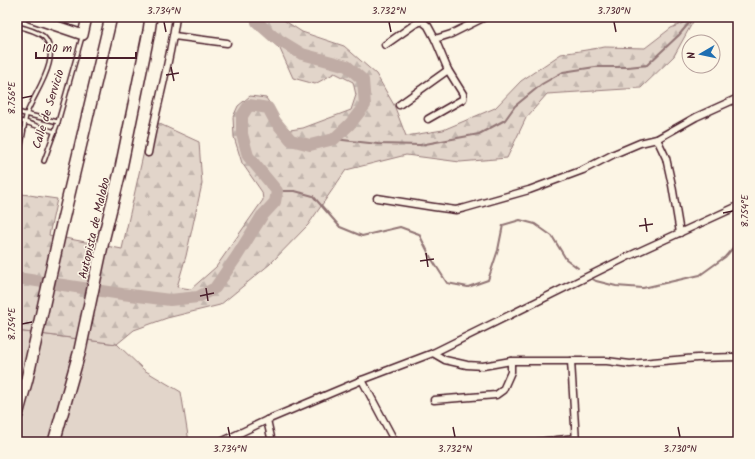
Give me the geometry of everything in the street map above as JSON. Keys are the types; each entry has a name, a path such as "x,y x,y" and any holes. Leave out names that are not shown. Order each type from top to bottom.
{"highway":[{"path":"17,415 27,379 111,17"},
{"name":"Autopista de Malabo","path":"54,442 80,350 103,241 121,168 149,31 150,17"}],"street":[{"path":"30,17 83,35"},
{"name":"Calle de Servicio","path":"83,35 87,17"},
{"path":"148,153 174,36 176,17"},
{"path":"435,39 451,34 485,17"},
{"path":"385,45 415,24 422,21 428,26 448,70 463,94 463,99 428,120"},
{"path":"174,36 227,43"},
{"path":"399,104 448,70"},
{"path":"377,198 456,210 461,209 529,190 583,170 640,143 657,139 696,116 738,98"},
{"path":"657,139 666,158 680,233"},
{"path":"221,442 267,420 362,380 433,353 629,256 738,206"},
{"path":"433,353 445,360 467,365 483,366 511,361 571,361 630,364 690,358 738,357"},
{"path":"434,400 496,395 503,390 511,372 511,361"},
{"path":"538,442 576,440 571,361"},
{"path":"362,380 395,442"},
{"path":"267,420 272,442"}],"lane":[{"path":"17,26 42,36 48,44 50,53 50,60 40,87 26,114 17,164"},
{"name":"Calle de Servicio","path":"44,162 55,132 83,35"},
{"path":"17,112 58,122"},
{"path":"17,121 25,122 55,132"}],"green space":[{"path":"250,17 279,17 302,32 344,46 376,74 394,105 406,136 443,130 495,108 521,81 561,54 605,47 645,48 671,28 695,18 686,34 681,34 681,43 674,56 641,88 547,94 526,118 507,158 460,162 406,155 346,170 308,225 270,264 220,305 167,318 134,330 117,344 17,331 17,195 22,194 57,199 49,235 122,249 151,120 199,142 202,184 186,256 177,287 191,289 216,267 263,200 262,192 242,163 234,137 233,117 238,106 250,96 266,98 282,122 290,130 303,128 351,110 356,95 353,82 335,73 315,84 293,78 280,49 260,31"},
{"path":"17,331 117,344 144,370 181,392 189,442 17,442"}],"waterway":[{"path":"17,278 170,300 198,297 215,288 262,216 275,202 277,191 248,156 242,134 242,116 249,105 268,108 275,121 291,140 310,145 334,139 350,124 365,105 363,80 347,66 302,54 274,37 257,22 256,17"},
{"path":"334,139 378,144 420,145 479,134 505,120 515,106 542,84 563,72 595,67 628,67 647,65 679,35 694,17"},
{"path":"277,191 295,191 313,196 340,227 362,236 400,227 419,234 431,258 447,283 468,287 488,280 498,250 503,225 520,220 535,224 552,236 566,259 578,268"},
{"path":"589,277 596,281 616,286 643,288 700,275 725,257 738,242"}]}
